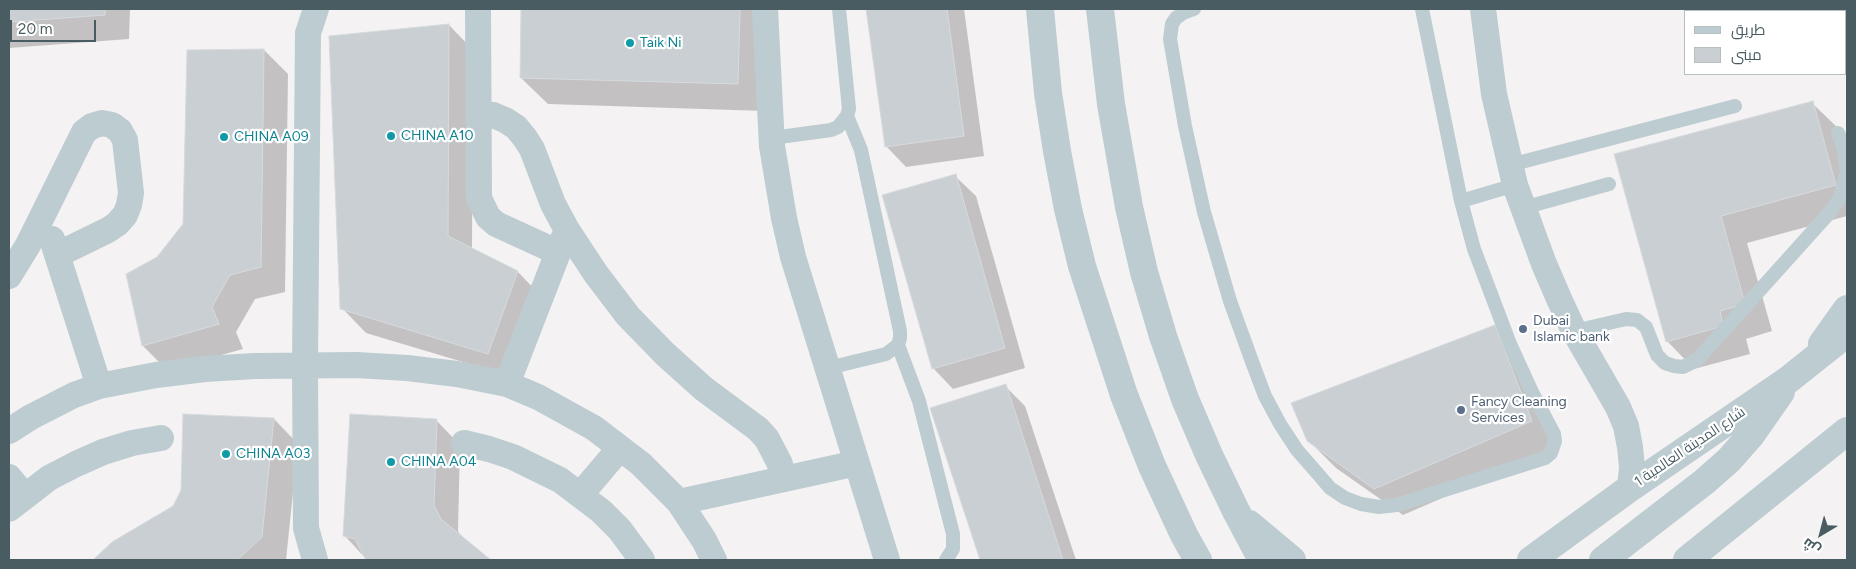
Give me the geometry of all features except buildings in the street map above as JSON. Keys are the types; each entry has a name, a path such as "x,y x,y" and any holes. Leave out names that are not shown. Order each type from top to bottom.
{"street":[{"path":"298,9 308,33"},
{"path":"315,560 306,528 305,366 308,33 316,9"},
{"path":"478,9 478,187 479,198 488,217 496,224 562,241 596,274 628,316 665,354 704,389 758,429 767,440 780,464 782,478"},
{"path":"765,9 772,138 777,182 784,218 793,257 887,560"},
{"path":"1040,9 1056,151 1082,266 1124,395 1183,548 1198,560"},
{"path":"1100,9 1117,141 1129,207 1144,272 1163,336 1185,399 1236,511 1262,560"},
{"path":"1483,9 1494,94 1516,186 1544,264 1574,331 1618,407 1626,426 1632,467 1630,488"},
{"path":"479,114 505,120 525,138 532,149 553,204 562,241 508,384"},
{"path":"9,276 28,245 84,132 92,126 102,123 112,125 120,131 125,140 130,193 129,205 125,215 118,224 108,230 57,255"},
{"path":"44,214 99,386"},
{"path":"1603,560 1704,482 1729,460 1771,408 1788,380 1821,345 1847,309"},
{"name":"شارع المدينة العالمية 1","path":"1531,560 1630,488 1788,380 1847,334"},
{"path":"9,431 56,404 99,386 156,375 205,369 356,365 407,368 457,374 508,384 594,428 641,464 679,502 704,540 714,560"},
{"path":"1687,560 1847,432"},
{"path":"14,494 103,452 132,443 161,438"},
{"path":"464,444 489,449 537,467 560,480 581,494 620,530 642,560"},
{"path":"581,494 620,448"},
{"path":"679,502 857,463"},
{"path":"1236,511 1292,560"},
{"path":"295,560 306,528"},
{"path":"1517,560 1552,544"}],"lane":[{"path":"772,138 831,130 838,127 847,116 849,108 839,9"},
{"path":"1194,9 1176,18 1172,24 1170,39 1185,126 1204,212 1230,301 1265,396 1297,450 1330,488 1345,498 1361,504 1379,506 1397,506 1545,458 1554,448 1554,434 1524,374 1491,297 1474,249 1461,201 1422,9"},
{"path":"1461,201 1516,186 1736,106"},
{"path":"847,116 861,150 900,331 898,345 919,401 953,534 953,549 946,560"},
{"path":"1574,331 1626,319 1637,320 1646,327 1658,355 1665,363 1684,367 1698,360 1832,212 1840,198 1847,171 1843,145 1838,133"},
{"path":"1516,186 1609,184"},
{"path":"828,368 886,354 898,345"}],"place":[{"name":"Taik Ni","path":"630,43"},
{"name":"CHINA A10","path":"391,136"},
{"name":"CHINA A09","path":"224,137"},
{"name":"Dubai Islamic bank","path":"1523,329"},
{"name":"Fancy Cleaning Services","path":"1461,410"},
{"name":"CHINA A03","path":"226,454"},
{"name":"CHINA A04","path":"391,462"}]}
